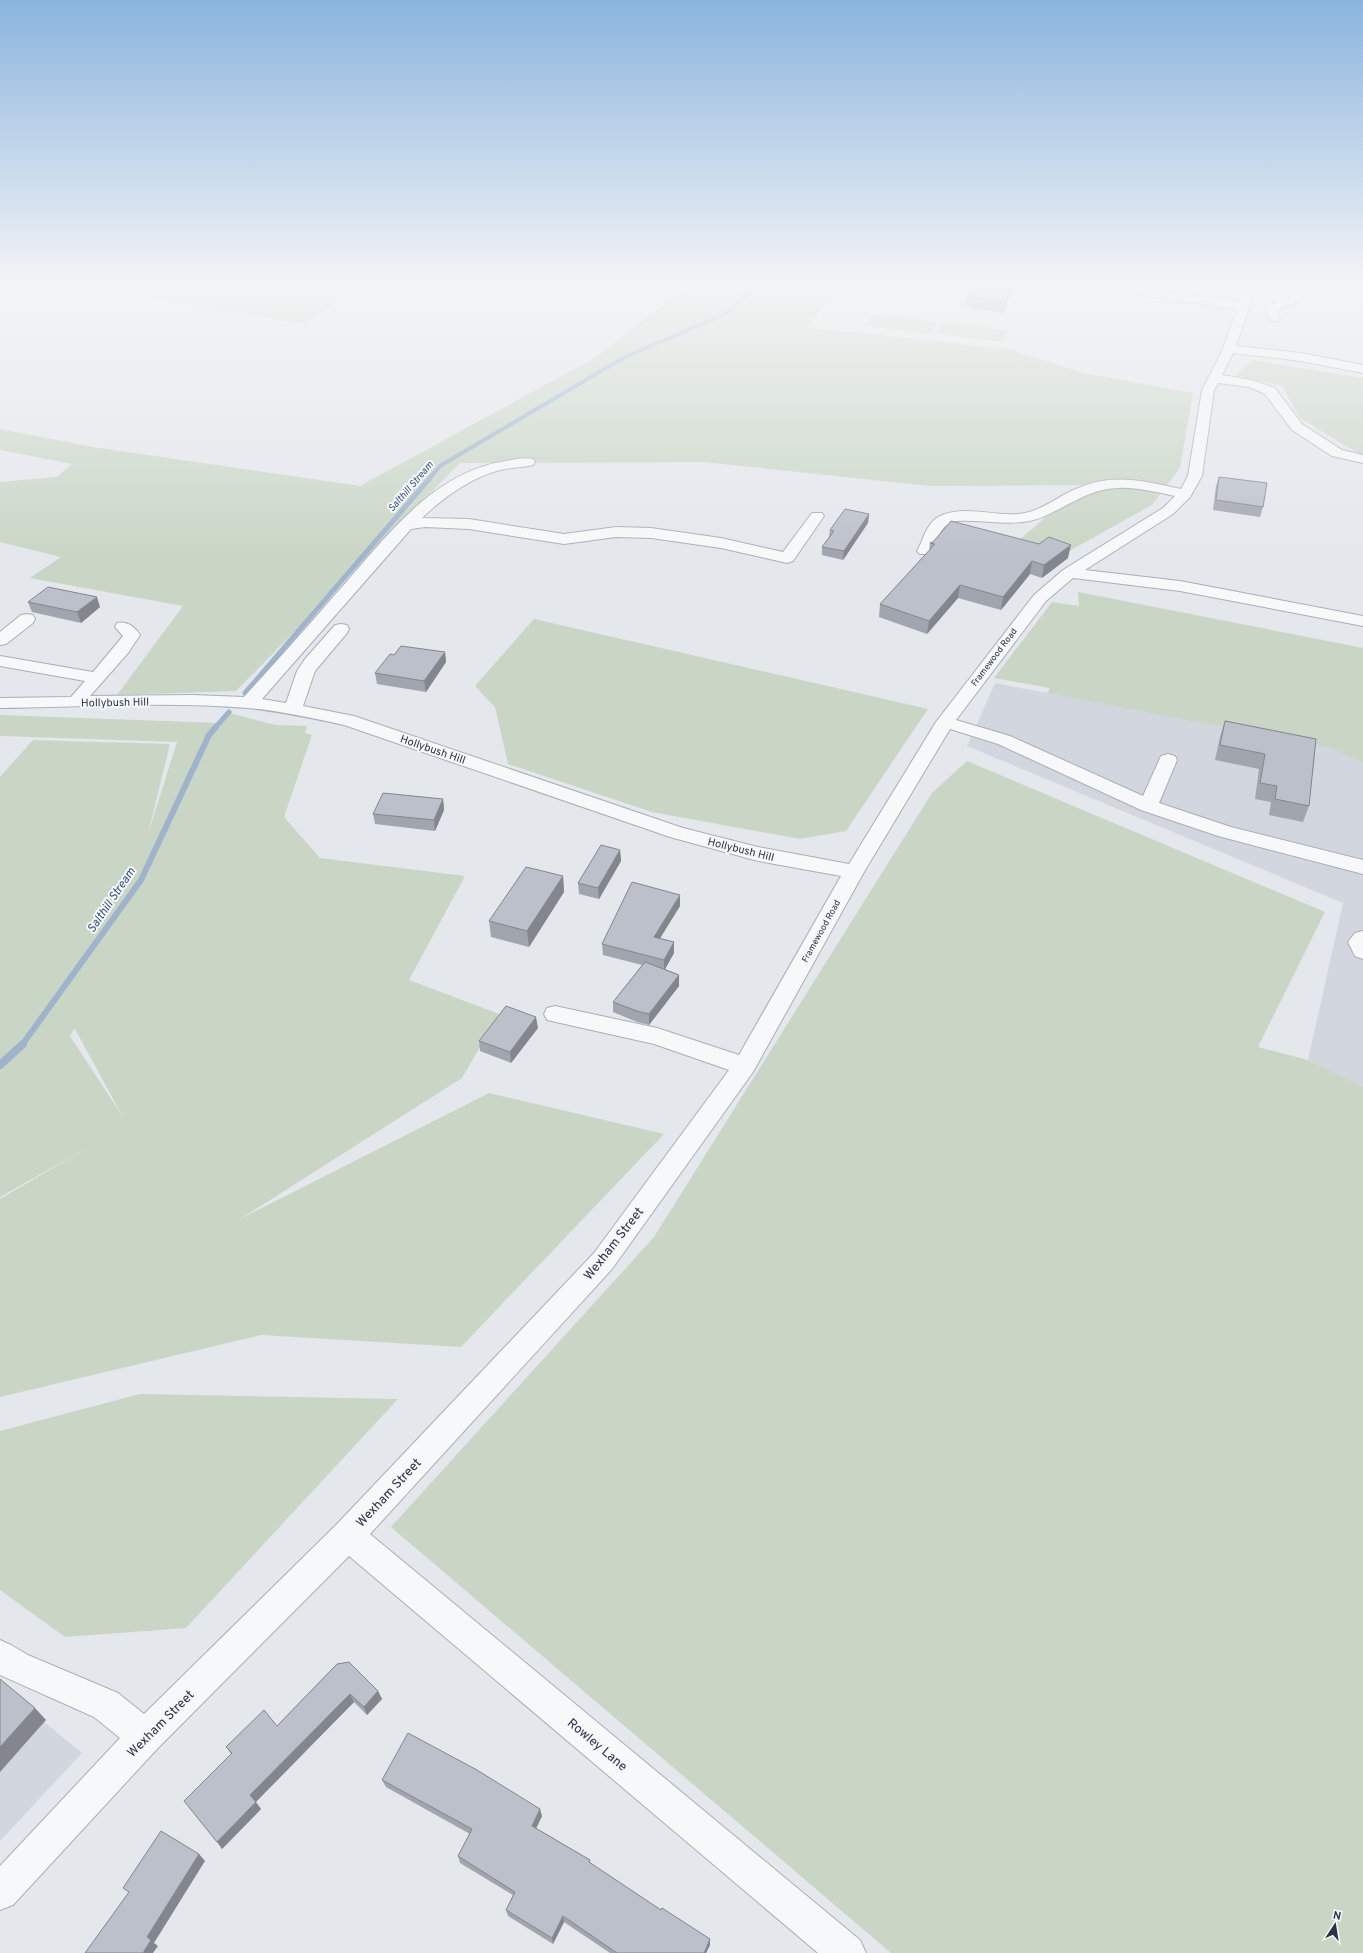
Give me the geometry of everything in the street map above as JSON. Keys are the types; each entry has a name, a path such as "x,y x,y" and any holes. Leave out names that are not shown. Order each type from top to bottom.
{"street":[{"name":"Framewood Road","path":"745,1066 854,872 945,722 1040,598 1069,573 1168,511 1186,494 1195,476 1208,390 1217,372"},
{"path":"1214,378 1252,384 1270,391 1297,427 1337,453 1363,459"},
{"path":"249,703 406,525 428,503 461,481 492,468 528,462"},
{"path":"925,552 936,526 948,519 958,516 1010,520 1028,517 1094,488 1113,483 1186,494"},
{"path":"406,525 425,522 469,524 564,539 616,532 651,533 702,540 787,558 817,516"},
{"path":"1069,573 1180,586 1363,621"},
{"path":"0,640 26,619"},
{"path":"76,702 98,678 132,635 123,627"},
{"path":"293,709 306,671 311,663 341,629"},
{"path":"0,661 98,678"},
{"name":"Hollybush Hill","path":"0,703 193,700 249,703 293,709 348,720 677,833 758,854 854,872"},
{"path":"945,722 1004,740 1148,806 1225,832 1363,867"},
{"path":"1148,806 1168,760"},
{"path":"1363,938 1360,942 1363,951"},
{"path":"555,1014 657,1036 745,1066"},
{"name":"Wexham Street","path":"4,1879 348,1535 603,1261 745,1066"},
{"name":"Rowley Lane","path":"348,1535 847,1953"},
{"path":"0,1656 16,1667 106,1704 145,1737"}],"shaded area":[{"path":"995,683 1329,747 1363,763 1363,1087 1308,1060 1343,903 967,746"},
{"path":"0,1686 82,1753 0,1841"}],"green space":[{"path":"569,372 1081,372 1193,393 1180,468 1152,505 1062,555 1018,541 1083,485 930,486 704,462 460,463 236,691 117,695 183,606 30,578 61,557 0,542 0,482 57,477 72,464 0,450 0,429 93,447 360,486"},
{"path":"1239,372 1327,372 1363,378 1363,454 1356,452 1300,418 1282,386 1236,375"},
{"path":"1078,592 1363,648 1363,763 1331,748 1047,693 1050,688 994,678 1052,602 1079,606"},
{"path":"534,619 928,709 846,831 800,839 652,812 508,764 495,707 475,686"},
{"path":"226,712 275,725 307,726 305,733 312,735 284,817 320,858 465,876 409,980 499,1014 462,1078 242,1218 489,1093 664,1134 461,1347 261,1335 0,1397 0,1199 89,1147 0,1197 0,777 33,740 170,744 148,834 177,742 0,736 0,715 220,723","holes":["75,1029 123,1117 70,1036"]},
{"path":"967,761 1325,912 1258,1047 1308,1060 1363,1087 1363,1953 891,1953 391,1527 654,1237 932,793"},
{"path":"140,1394 398,1399 186,1628 65,1637 0,1590 0,1431"}],"building":[{"path":"1219,477 1267,483 1263,507 1216,500"},
{"path":"845,509 869,514 844,551 822,547 834,531 830,530"},
{"path":"951,521 1039,544 1049,537 1071,545 1044,565 1032,561 1003,597 960,585 929,621 880,604 935,544 930,543 933,542"},
{"path":"48,587 97,597 77,612 28,602"},
{"path":"401,646 445,652 424,681 375,673 390,654 394,655"},
{"path":"1225,721 1316,739 1309,806 1275,799 1277,786 1260,783 1265,754 1220,745"},
{"path":"383,793 443,799 434,820 373,814"},
{"path":"601,845 620,850 598,888 578,883"},
{"path":"526,867 563,876 527,931 489,921"},
{"path":"632,882 680,895 654,937 674,942 664,960 602,944"},
{"path":"645,962 679,975 649,1014 613,1002"},
{"path":"506,1006 536,1017 510,1052 479,1041"},
{"path":"349,1662 378,1691 364,1707 350,1694 250,1795 256,1802 217,1842 184,1801 232,1753 226,1747 264,1710 277,1726 337,1664"},
{"path":"0,1679 35,1708 0,1747"},
{"path":"408,1733 477,1770 540,1809 532,1826 590,1860 589,1862 661,1910 662,1908 710,1939 704,1953 617,1953 563,1916 552,1938 506,1910 515,1892 458,1856 472,1829 382,1780"},
{"path":"161,1831 199,1854 147,1937 151,1940 143,1953 85,1953 129,1892 123,1888"}],"waterway":[{"name":"Salthill Stream","path":"429,479 440,466 599,372"},
{"name":"Salthill Stream","path":"245,693 430,478"},
{"name":"Salthill Stream","path":"215,728 229,712"},
{"name":"Salthill Stream","path":"22,1045 141,880 209,735 216,727"},
{"name":"Salthill Stream","path":"0,1065 22,1045"}]}
